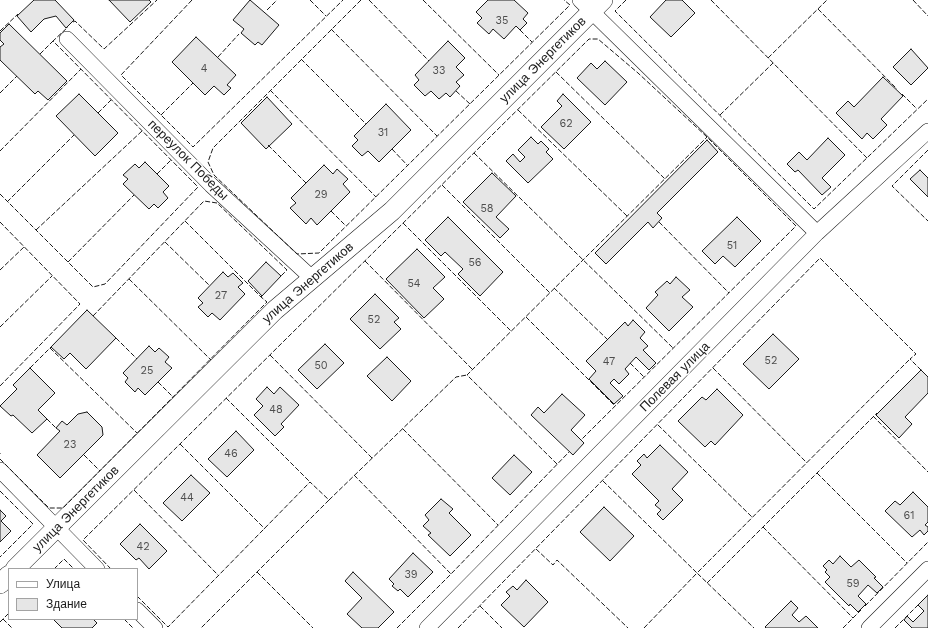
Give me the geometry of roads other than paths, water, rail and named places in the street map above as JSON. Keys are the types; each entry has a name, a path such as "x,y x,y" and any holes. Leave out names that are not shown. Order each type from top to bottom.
{"street":[{"path":"591,4 816,233"},
{"name":"улица Энергетиков","path":"16,568 275,310 392,211 591,4"},
{"name":"переулок Победы","path":"67,39 211,185 313,279"},
{"name":"Полевая улица","path":"427,628 816,233 928,131"},
{"path":"0,470 96,568"},
{"path":"869,628 928,569"},
{"path":"0,584 8,576"},
{"path":"138,611 155,628"}]}
